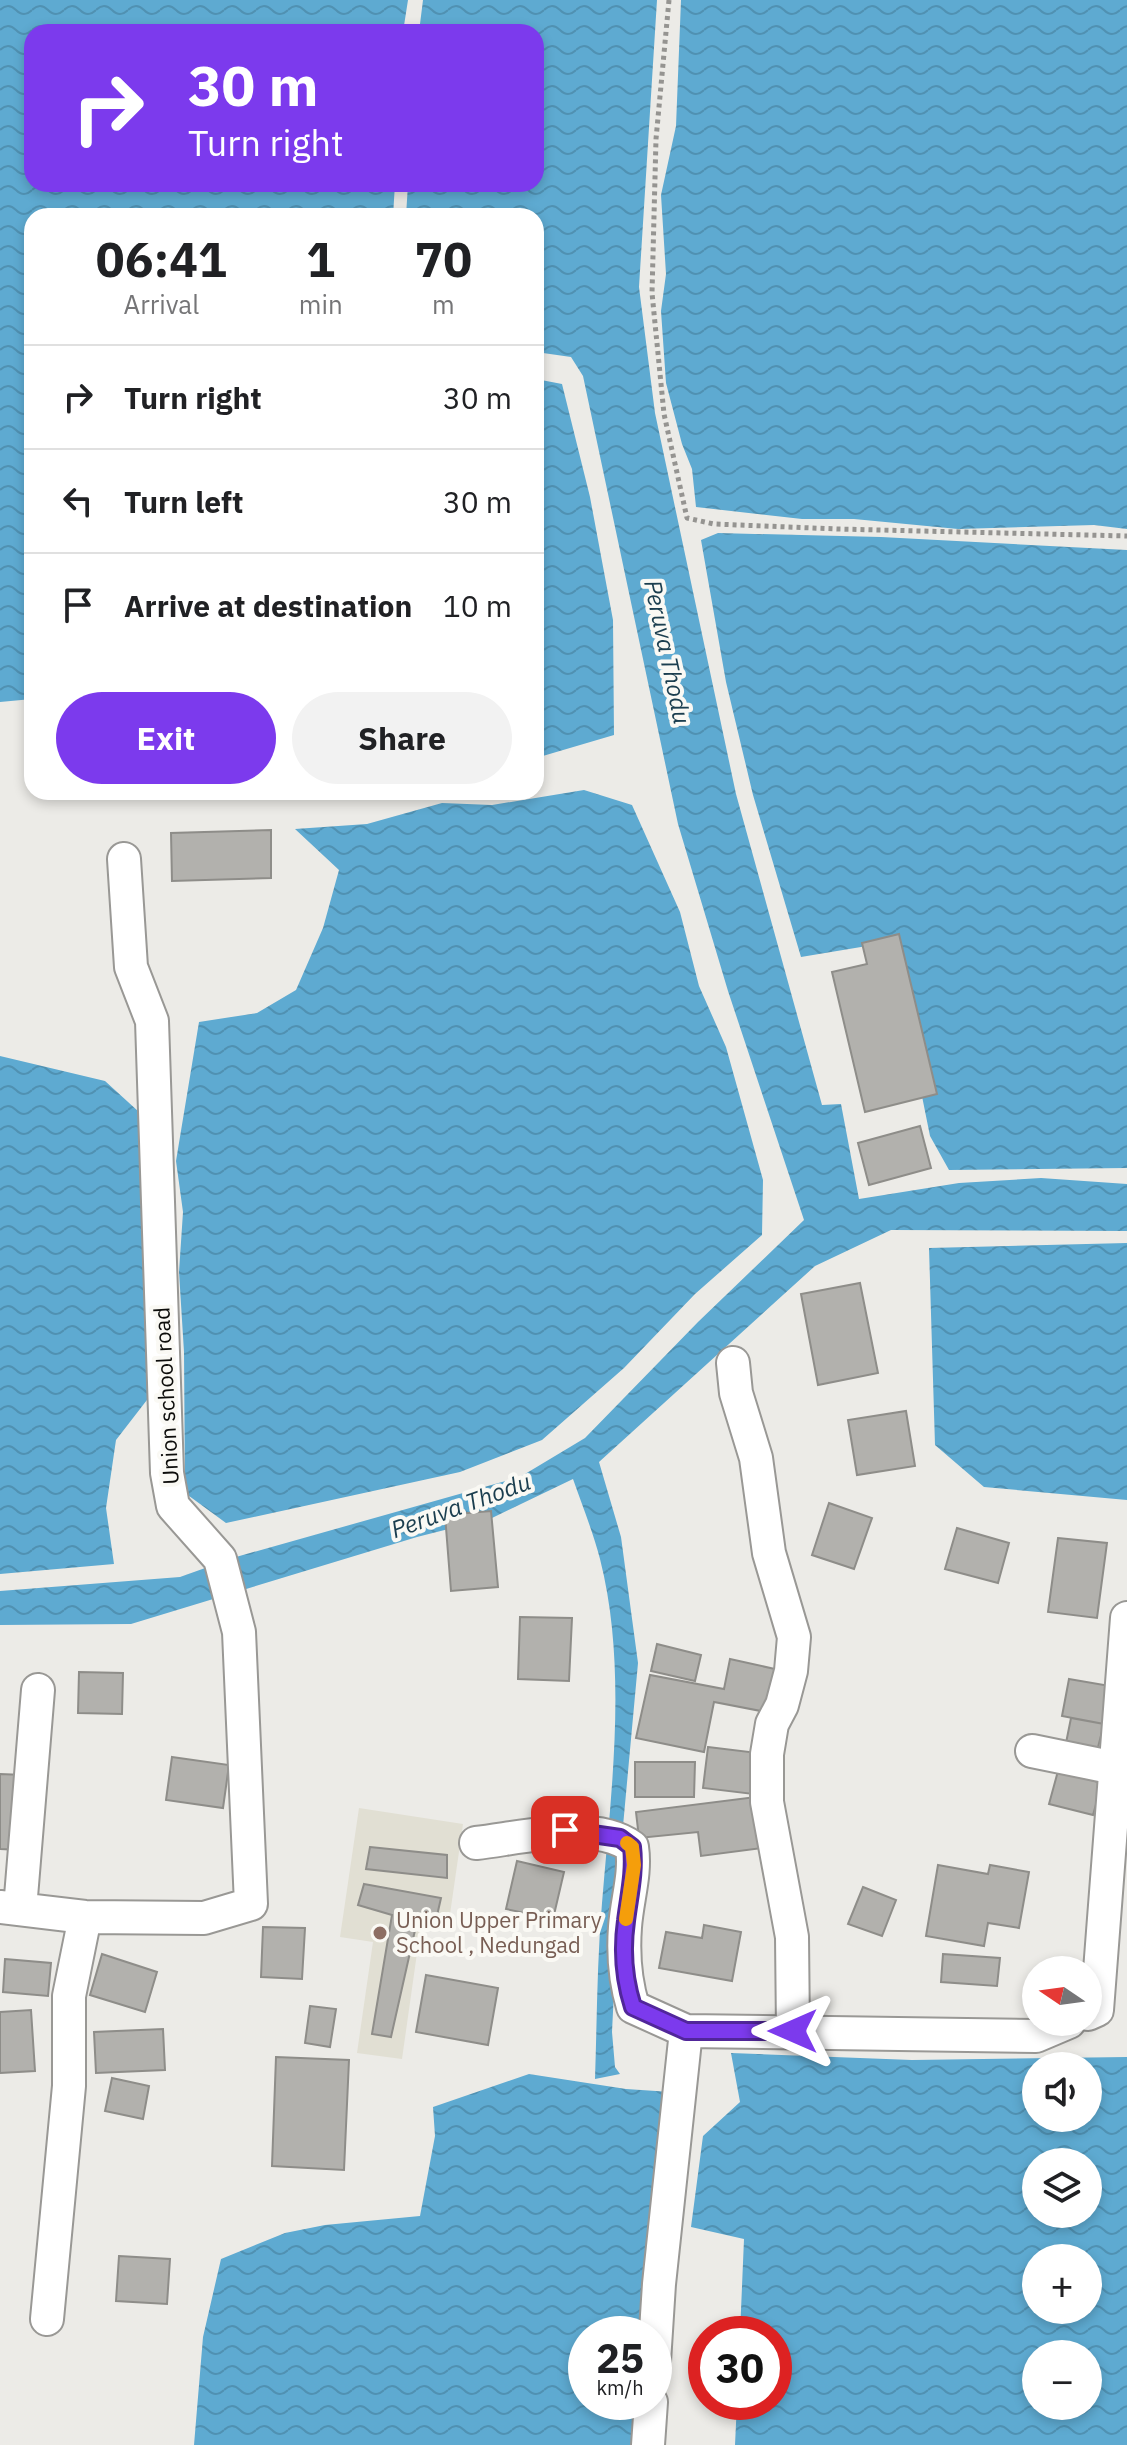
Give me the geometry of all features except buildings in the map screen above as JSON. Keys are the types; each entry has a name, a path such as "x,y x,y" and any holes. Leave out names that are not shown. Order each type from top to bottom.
{"street":[{"name":"Union school road","path":"10,1908 85,1917 204,1918 251,1904 239,1632 220,1559 173,1506 167,1473 152,1021 131,967 124,859"},
{"path":"733,1363 736,1393 756,1458 769,1553 794,1637 791,1671 782,1705 772,1724 767,1754 767,1802 792,1937 793,2031"},
{"path":"1102,1957 1118,1786 1127,1618"},
{"path":"10,1908 38,1690"},
{"path":"1032,1751 1118,1786"},
{"path":"476,1843 565,1830 612,1837 632,1847 634,1865 625,1925 625,1966 633,2007 686,2031 1022,2036"},
{"path":"47,2319 69,2086 69,1996 85,1917"},
{"path":"657,2316 686,2031"},
{"path":"648,2445 650,2420"}],"path":[{"path":"669,0 656,139 652,293 664,414 687,518 714,524 776,527 1127,536"}],"shaded area":[{"name":"Union Upper Primary School , Nedungad","path":"359,1808 463,1824 448,1928 421,1925 402,2059 357,2053 373,1942 340,1937"}],"water":[{"path":"0,0 408,0 404,24 24,24 24,192 394,192 394,208 24,208 24,700 0,702"},
{"name":"Peruva Thodu","path":"423,0 657,0 639,287 655,413 736,794 822,1105 841,1104 859,1199 959,1183 1041,1178 1127,1184 1127,1231 891,1230 815,1266 599,1462 621,1537 638,1663 621,1848 612,2032 615,2067 620,2074 595,2079 599,1947 613,1774 615,1687 608,1601 600,1559 573,1479 492,1518 417,1537 131,1624 0,1625 0,1591 180,1577 236,1557 520,1477 585,1438 698,1322 804,1220 728,991 678,824 583,376 571,357 544,353 544,208 406,208 408,192 544,192 544,24 420,24"},
{"path":"681,0 1127,0 1127,529 1094,525 958,529 854,519 802,519 696,507 692,469 666,383 661,311 666,274 661,195 676,126"},
{"path":"544,381 562,384 590,497 613,620 614,735 544,756"},
{"path":"718,533 881,537 1127,550 1127,1168 949,1170 930,1136 891,942 801,957 753,795 726,682 701,540"},
{"path":"584,790 632,805 680,912 699,986 726,1047 763,1180 762,1235 695,1294 624,1368 542,1440 460,1472 226,1523 185,1493 184,1352 179,1272 183,1212 176,1161 199,1022 257,1013 296,990 323,928 339,870 295,829 367,824 442,803 492,805 544,800 544,797"},
{"path":"0,1056 105,1081 150,1122 157,1387 116,1440 106,1508 114,1564 0,1574"},
{"path":"1127,1243 1127,1500 984,1487 935,1445 929,1248"},
{"path":"731,2053 912,2060 1022,2058 1022,2132 1102,2132 1102,2057 1127,2057 1127,2445 735,2445 736,2420 792,2420 792,2316 741,2316 744,2239 691,2227 703,2136 740,2102"},
{"path":"529,2074 626,2089 671,2092 655,2316 568,2316 568,2420 648,2420 646,2445 194,2445 203,2337 221,2259 285,2233 325,2225 420,2216 435,2136 433,2107"}],"slow traffic":[{"path":"626,1919 634,1865 632,1847 627,1843"}],"place":[{"name":"Union Upper Primary School , Nedungad","path":"380,1933"}],"route":[{"path":"565,1830 620,1838 632,1847 634,1865 625,1925 625,1966 633,2007 686,2031 793,2031"}]}
